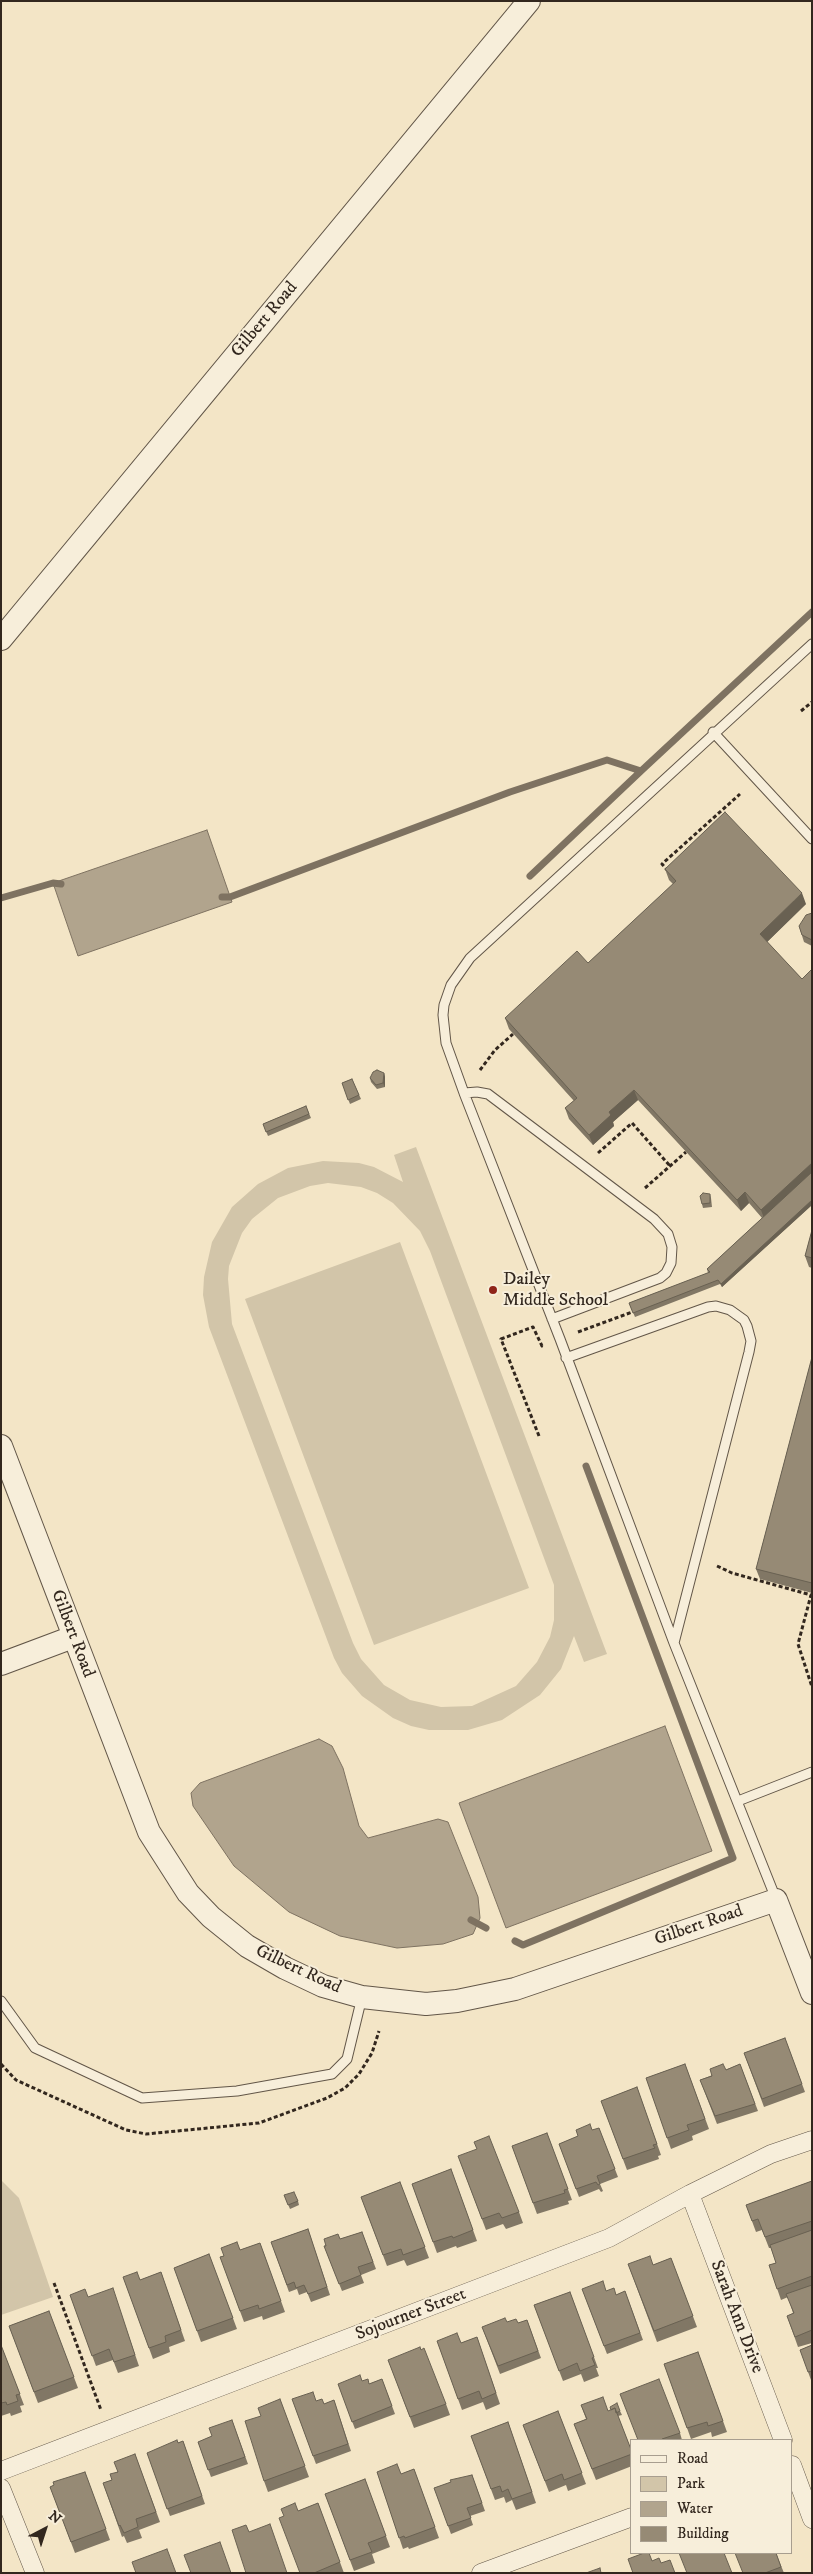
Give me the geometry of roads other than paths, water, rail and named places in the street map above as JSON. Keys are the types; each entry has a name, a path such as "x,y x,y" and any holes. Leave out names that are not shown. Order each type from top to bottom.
{"street":[{"name":"Gilbert Road","path":"1,639 529,1"},
{"name":"Gilbert Road","path":"1,1446 149,1832 188,1893 211,1917 247,1946 285,1968 324,1986 362,1997 426,2004 486,1996 776,1900"},
{"path":"1,1664 73,1637"},
{"path":"776,1900 812,1993"},
{"name":"Sojourner Street","path":"1,2471 609,2238 690,2194 771,2154 812,2140"},
{"name":"Sarah Ann Drive","path":"690,2194 782,2439"},
{"path":"793,2468 812,2519"},
{"path":"1,2488 35,2573"},
{"path":"481,2573 630,2517"}],"lane":[{"path":"776,1900 674,1643 552,1319 450,1056 443,1030 444,1005 456,975 470,958 713,732 812,644"},
{"path":"713,732 812,839"},
{"path":"464,1093 477,1092 488,1094 654,1219 668,1234 673,1256 666,1273 660,1278 552,1319"},
{"path":"566,1358 708,1307 716,1306 730,1310 744,1320 747,1326 751,1341 749,1352 674,1643"},
{"path":"738,1801 812,1772"},
{"path":"1,2001 35,2048 142,2098 237,2091 332,2074 347,2059 362,1997"}],"water":[{"path":"207,830 232,902 78,956 53,883"},
{"path":"665,1726 712,1851 506,1928 459,1803"},
{"path":"319,1739 332,1746 343,1768 359,1826 368,1838 438,1819 448,1822 478,1897 480,1918 473,1934 443,1944 397,1948 340,1936 289,1912 234,1866 193,1806 191,1793 200,1783"}],"waterway":[{"path":"222,897 230,897 510,792 607,760 641,771 812,612"},
{"path":"530,876 641,771"},
{"path":"1,898 53,883 61,884"},
{"path":"515,1941 523,1945 733,1858 586,1466"},
{"path":"471,1920 486,1928"}],"place":[{"name":"Dailey Middle School","path":"493,1290"}]}
